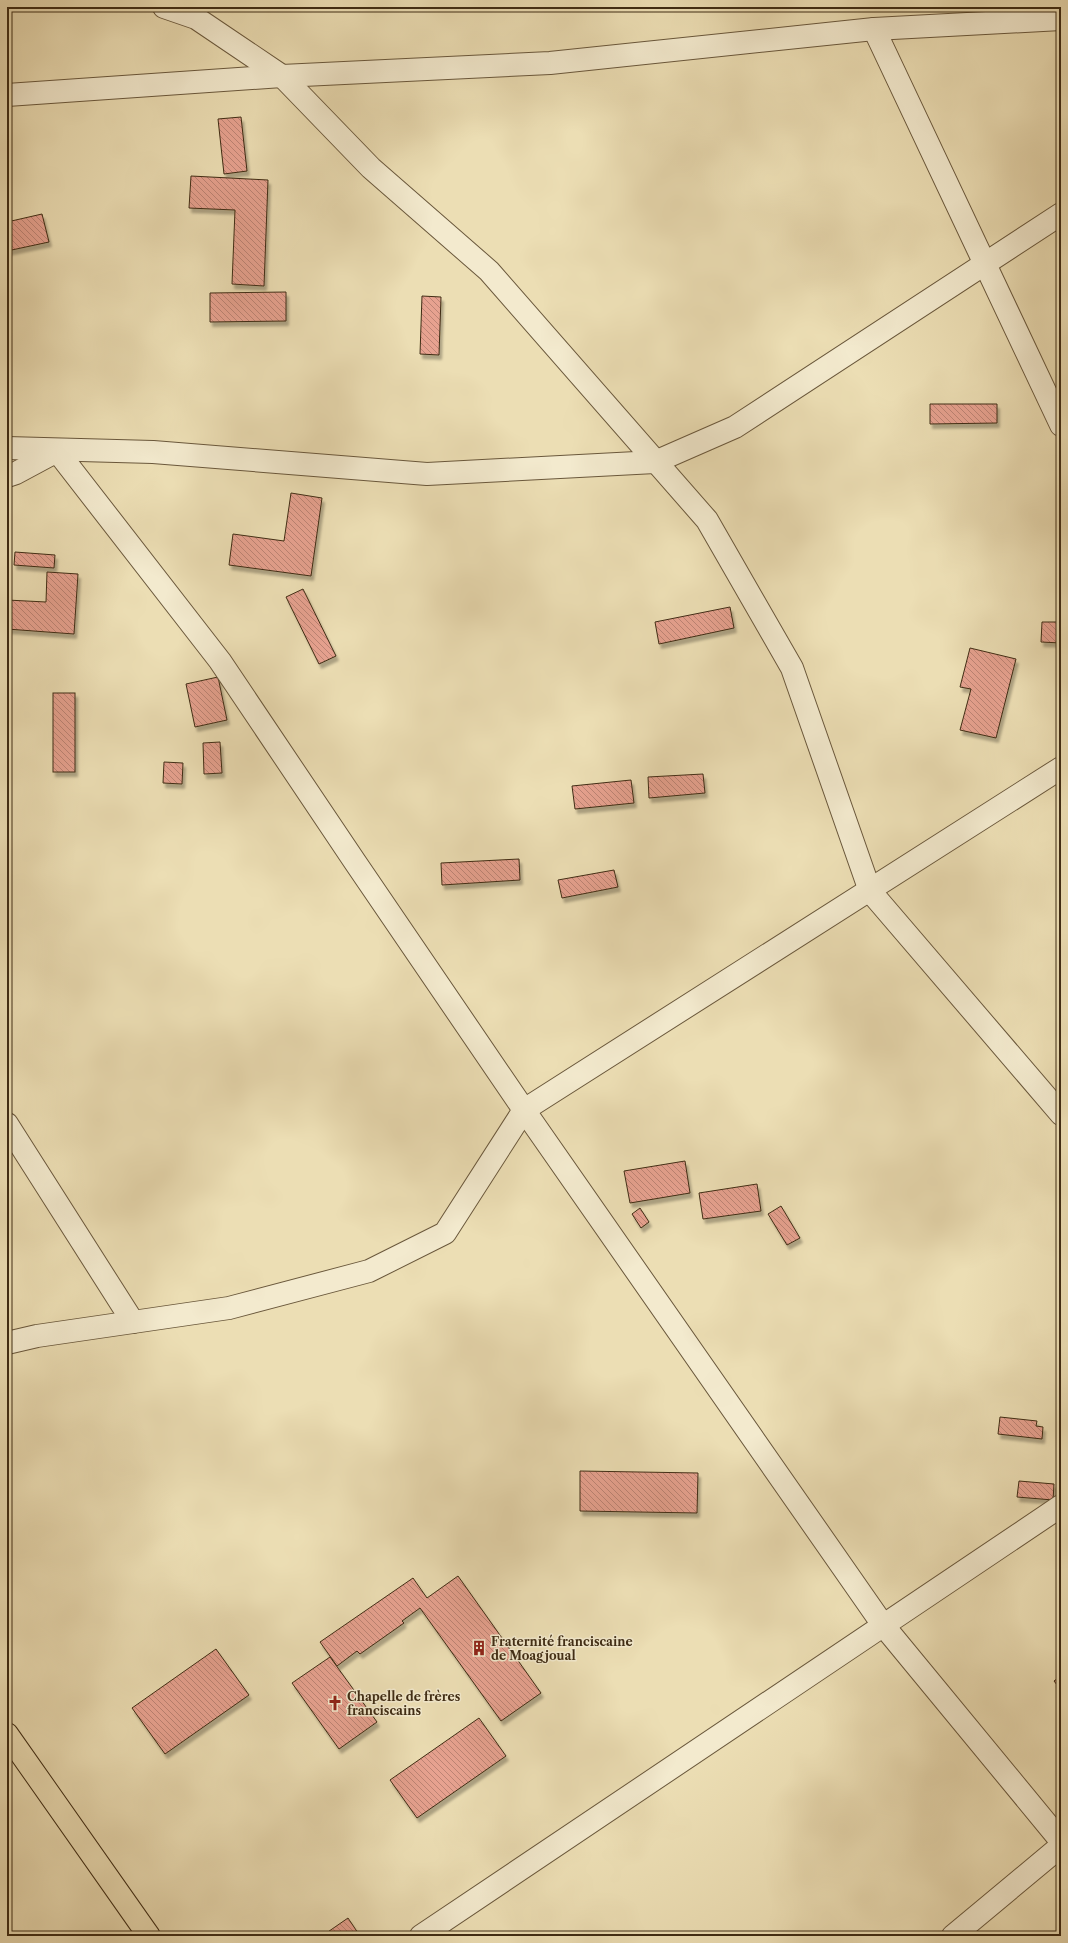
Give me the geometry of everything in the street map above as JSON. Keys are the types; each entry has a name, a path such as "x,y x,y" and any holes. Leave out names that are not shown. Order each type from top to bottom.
{"main road":[{"path":"7,1734 149,1936"}],"street":[{"path":"164,7 196,18 282,76 371,168 489,271 707,520 792,668 870,891 1061,1114"},
{"path":"7,95 282,76 550,63 874,29 1061,19"},
{"path":"874,29 1061,425"},
{"path":"7,448 57,451 153,452 427,474 655,462 736,426 1061,214"},
{"path":"7,476 16,473 57,451"},
{"path":"57,451 220,660 524,1110 883,1625 1061,1841"},
{"path":"7,1342 229,1308 369,1271 445,1233 524,1110 1061,768"},
{"path":"7,1124 132,1322"},
{"path":"421,1936 1061,1506"},
{"path":"953,1936 1061,1846"}],"building":[{"path":"241,117 247,171 224,174 218,119"},
{"path":"191,176 268,180 264,286 232,284 235,210 189,208"},
{"path":"42,214 49,242 7,251 7,222"},
{"path":"286,292 286,321 210,322 210,293"},
{"path":"422,296 441,297 439,355 420,354"},
{"path":"930,404 997,404 997,423 930,424"},
{"path":"291,493 322,498 311,576 229,565 233,534 284,541"},
{"path":"15,552 55,555 54,568 14,565"},
{"path":"47,572 78,574 74,634 7,629 7,600 46,602"},
{"path":"303,589 336,656 319,664 286,597"},
{"path":"730,607 734,628 659,644 655,622"},
{"path":"1042,622 1061,622 1061,643 1041,642"},
{"path":"970,648 1016,659 996,738 960,730 971,689 960,687"},
{"path":"218,677 227,720 195,727 186,684"},
{"path":"53,693 75,693 75,772 53,772"},
{"path":"220,742 222,773 204,774 203,743"},
{"path":"164,762 183,763 182,784 163,783"},
{"path":"703,774 705,793 649,798 648,777"},
{"path":"631,780 634,803 575,809 572,786"},
{"path":"519,859 520,880 442,885 441,863"},
{"path":"614,870 618,887 562,898 558,880"},
{"path":"685,1161 690,1193 630,1203 624,1171"},
{"path":"757,1184 761,1211 703,1219 699,1193"},
{"path":"781,1206 800,1238 787,1245 768,1214"},
{"path":"640,1208 649,1222 641,1228 632,1214"},
{"path":"1000,1417 1037,1421 1036,1426 1043,1427 1042,1439 998,1434"},
{"path":"580,1471 698,1473 697,1513 580,1511"},
{"path":"1019,1481 1054,1484 1053,1500 1017,1497"},
{"name":"Fraternité franciscaine de Moagjoual","path":"458,1576 541,1693 501,1721 420,1608 402,1621 404,1623 360,1654 357,1651 337,1666 320,1642 413,1578 427,1598"},
{"path":"216,1649 249,1695 165,1754 132,1708"},
{"name":"Chapelle de frères franciscains","path":"330,1657 377,1722 339,1749 292,1683"},
{"path":"1061,1676 1061,1690 1054,1681"},
{"path":"479,1718 506,1756 417,1818 390,1780"},
{"path":"348,1918 360,1936 322,1936"}],"place":[{"name":"Fraternité franciscaine de Moagjoual","path":"479,1648"},
{"name":"Chapelle de frères franciscains","path":"335,1703"}]}
